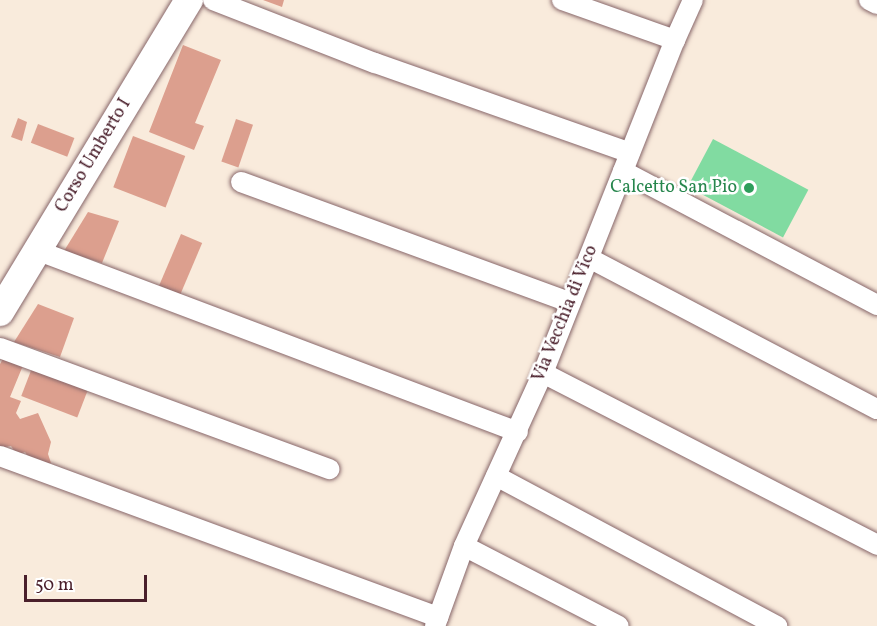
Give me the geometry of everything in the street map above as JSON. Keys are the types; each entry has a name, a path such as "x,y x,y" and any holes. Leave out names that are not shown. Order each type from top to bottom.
{"street":[{"name":"Corso Umberto I","path":"0,312 189,0"},
{"path":"213,0 626,162 877,305"},
{"path":"562,0 675,40"},
{"name":"Via Vecchia di Vico","path":"437,621 464,546 543,373 693,0"},
{"path":"869,0 877,4"},
{"path":"241,182 571,303"},
{"path":"36,250 518,432"},
{"path":"589,258 877,409"},
{"path":"0,348 329,469"},
{"path":"543,373 877,545"},
{"path":"0,456 437,621"},
{"path":"496,476 777,626"},
{"path":"464,546 619,626"}],"green space":[{"name":"Calcetto San Pio","path":"713,139 808,190 783,237 688,187"}],"building":[{"path":"263,0 284,0 282,7"},
{"path":"183,45 221,60 195,123 204,126 194,150 149,132"},
{"path":"18,118 27,122 22,141 11,137"},
{"path":"236,119 253,125 238,167 221,162"},
{"path":"38,124 74,138 67,157 31,143"},
{"path":"133,136 185,156 166,207 113,187"},
{"path":"88,212 119,221 102,263 64,251"},
{"path":"181,234 202,243 180,295 159,286"},
{"path":"38,304 74,318 60,357 14,342"},
{"path":"4,357 24,363 10,397 21,401 16,413 20,419 38,413 51,442 48,454 51,463 41,465 30,459 25,452 17,455 11,446 0,448 0,364"},
{"path":"32,368 88,390 77,418 21,396"}],"place":[{"name":"Calcetto San Pio","path":"749,188"}]}
